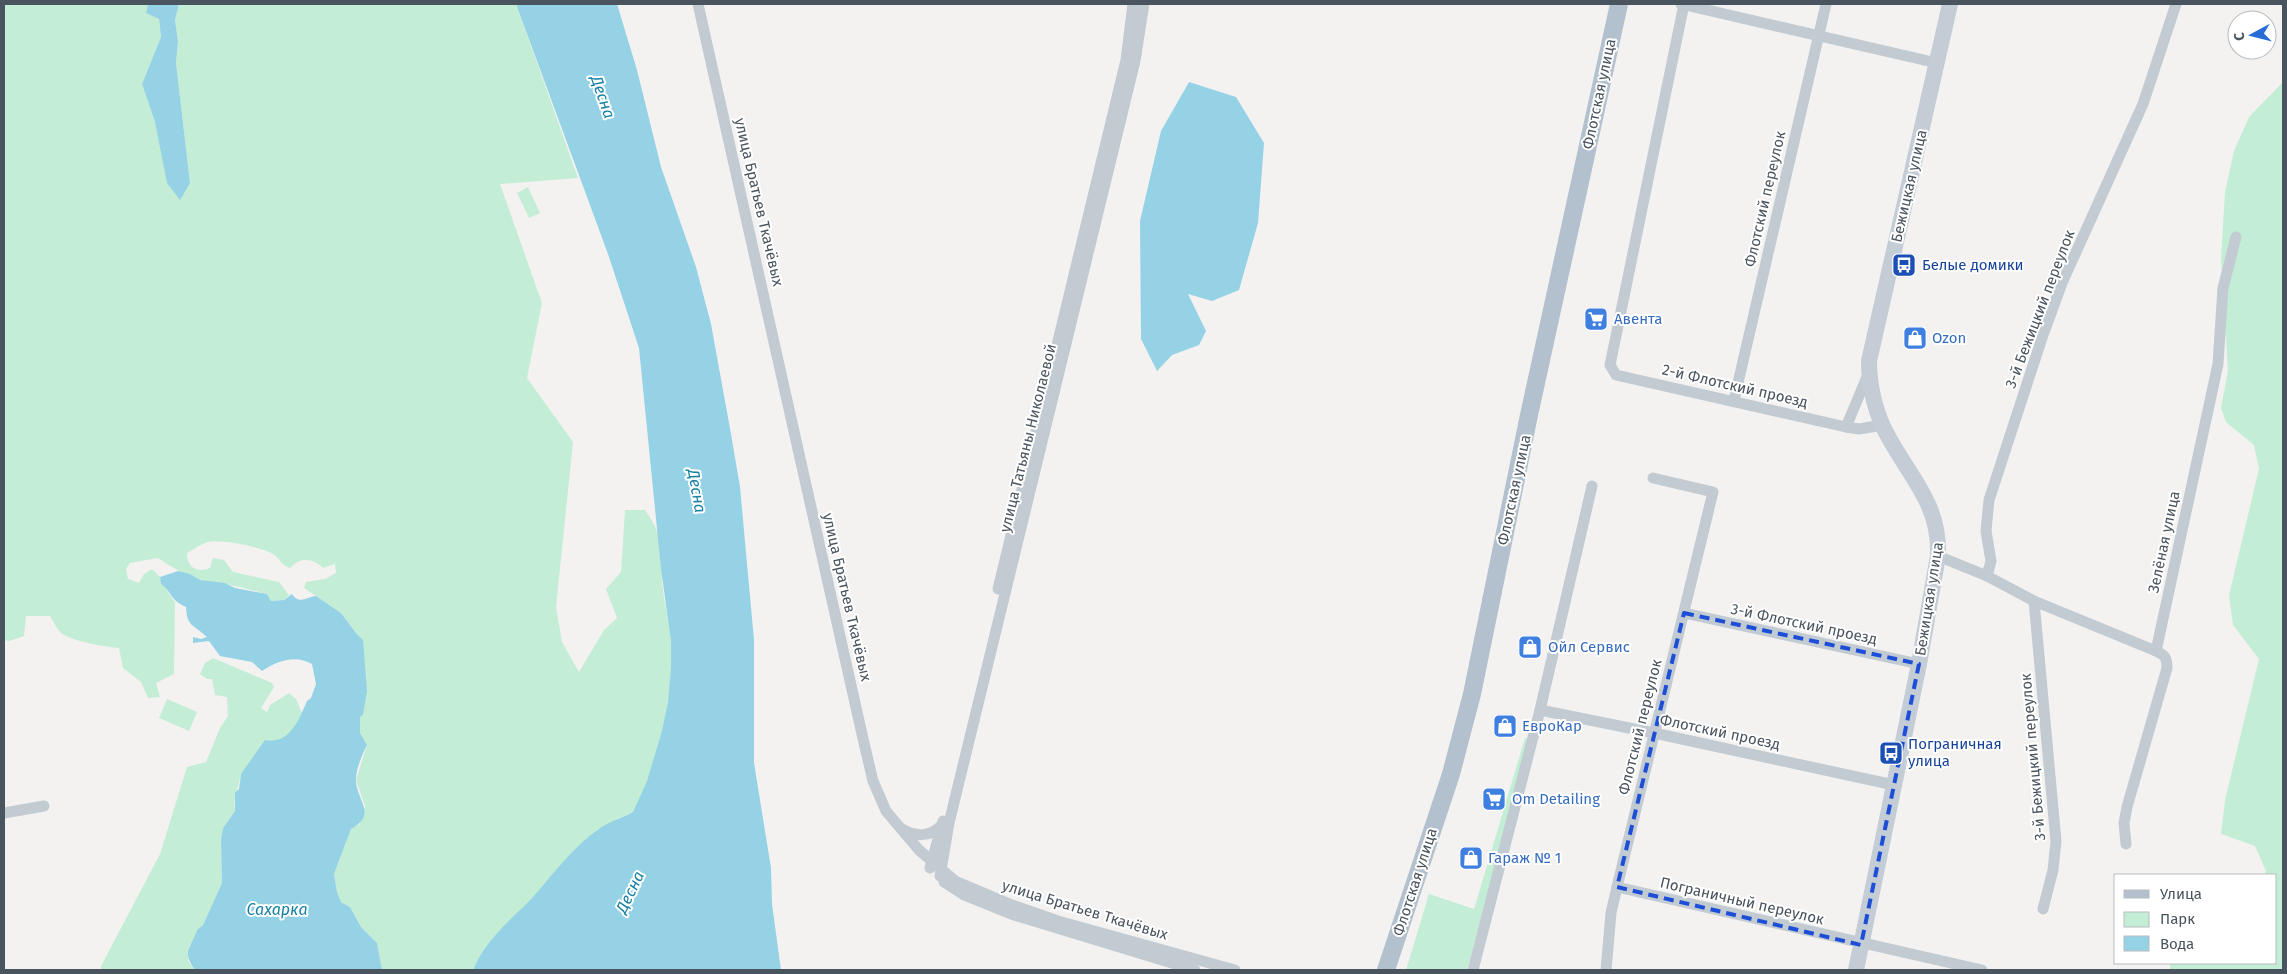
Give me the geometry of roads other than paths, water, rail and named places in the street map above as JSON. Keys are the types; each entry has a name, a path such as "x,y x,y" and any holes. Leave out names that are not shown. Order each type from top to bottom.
{"main road":[{"name":"Флотская улица","path":"1386,970 1451,774 1472,694 1532,405 1619,4"},
{"name":"Флотская улица","path":"1399,970 1462,773 1484,683 1552,359 1631,4"}],"street":[{"name":"улица Братьев Ткачёвых","path":"692,4 867,783 880,814 891,830 964,895 1011,914 1195,970"},
{"name":"улица Братьев Ткачёвых","path":"698,4 873,781 886,811 931,866"},
{"name":"улица Татьяны Николаевой","path":"945,827 1126,60 1133,4"},
{"name":"улица Татьяны Николаевой","path":"931,866 945,827 1135,61 1144,4"},
{"path":"1683,4 1937,63"},
{"name":"2-й Флотский проезд","path":"1683,4 1610,365 1616,375 1734,400 1846,427 1859,429 1883,425"},
{"name":"Флотский переулок","path":"1734,400 1826,4"},
{"name":"Бежицкая улица","path":"1856,970 1919,664 1938,556 1937,524 1931,506 1888,437 1871,390 1869,370 1871,347 1950,4"},
{"name":"3-й Бежицкий переулок","path":"1987,576 1991,561 1986,532 1989,500 2040,344 2062,283 2116,168 2143,104 2176,4"},
{"name":"Зелёная улица","path":"2156,651 2218,364 2223,288 2236,238"},
{"path":"1846,427 1869,370"},
{"name":"Флотский переулок","path":"1606,970 1611,913 1713,492 1653,478"},
{"path":"1473,970 1540,710 1592,486"},
{"path":"1938,556 1987,576 2034,601 2163,654 2167,660 2167,668 2127,808 2124,823 2126,844"},
{"name":"3-й Бежицкий переулок","path":"2034,601 2056,841 2053,870 2043,909"},
{"name":"3-й Флотский проезд","path":"1684,613 1919,664"},
{"name":"Флотский проезд","path":"1540,710 1894,786"},
{"path":"4,813 44,806"},
{"path":"897,826 918,835 945,827 946,856 943,875"},
{"name":"улица Братьев Ткачёвых","path":"943,875 968,888 1058,920 1236,970"},
{"name":"Пограничный переулок","path":"1617,888 1861,945"},
{"path":"1861,945 1982,970"}],"water":[{"path":"148,4 179,4 175,20 178,41 176,63 190,183 180,200 167,183 155,122 142,84 161,37 159,19 146,13"},
{"name":"Десна","path":"516,4 617,4 637,70 661,167 696,267 711,324 740,487 754,640 754,763 771,868 772,904 781,970 473,970 491,940 533,897 572,852 603,826 633,812 647,781 662,731 668,702 671,668 671,641 661,569 639,348 608,254"},
{"path":"1189,82 1236,97 1264,143 1258,223 1239,290 1212,301 1188,294 1206,331 1199,345 1172,355 1157,371 1141,339 1140,221 1161,131"},
{"name":"Сахарка","path":"178,571 190,574 200,580 225,583 235,588 267,594 271,601 284,600 292,594 300,600 316,596 341,613 363,640 367,691 363,715 360,717 360,733 367,745 358,768 356,782 365,813 359,824 351,829 334,874 341,902 350,907 361,927 377,943 382,970 195,970 191,964 188,950 197,930 203,925 222,883 221,840 223,828 235,811 235,793 239,789 241,774 265,740 281,739 297,723 307,701 311,698 316,684 312,664 306,661 299,659 286,660 273,664 262,671 252,662 220,656 209,641 193,643 193,637 201,639 207,637 189,622 186,607 174,599 161,584 160,577"}],"place":[{"name":"Белые домики","path":"1904,265"},
{"name":"Авента","path":"1596,319"},
{"name":"Ozon","path":"1915,338"},
{"name":"Ойл Сервис","path":"1530,647"},
{"name":"ЕвроКар","path":"1505,726"},
{"name":"Пограничная улица","path":"1891,753"},
{"name":"Om Detailing","path":"1494,799"},
{"name":"Гараж № 1","path":"1471,858"}]}
